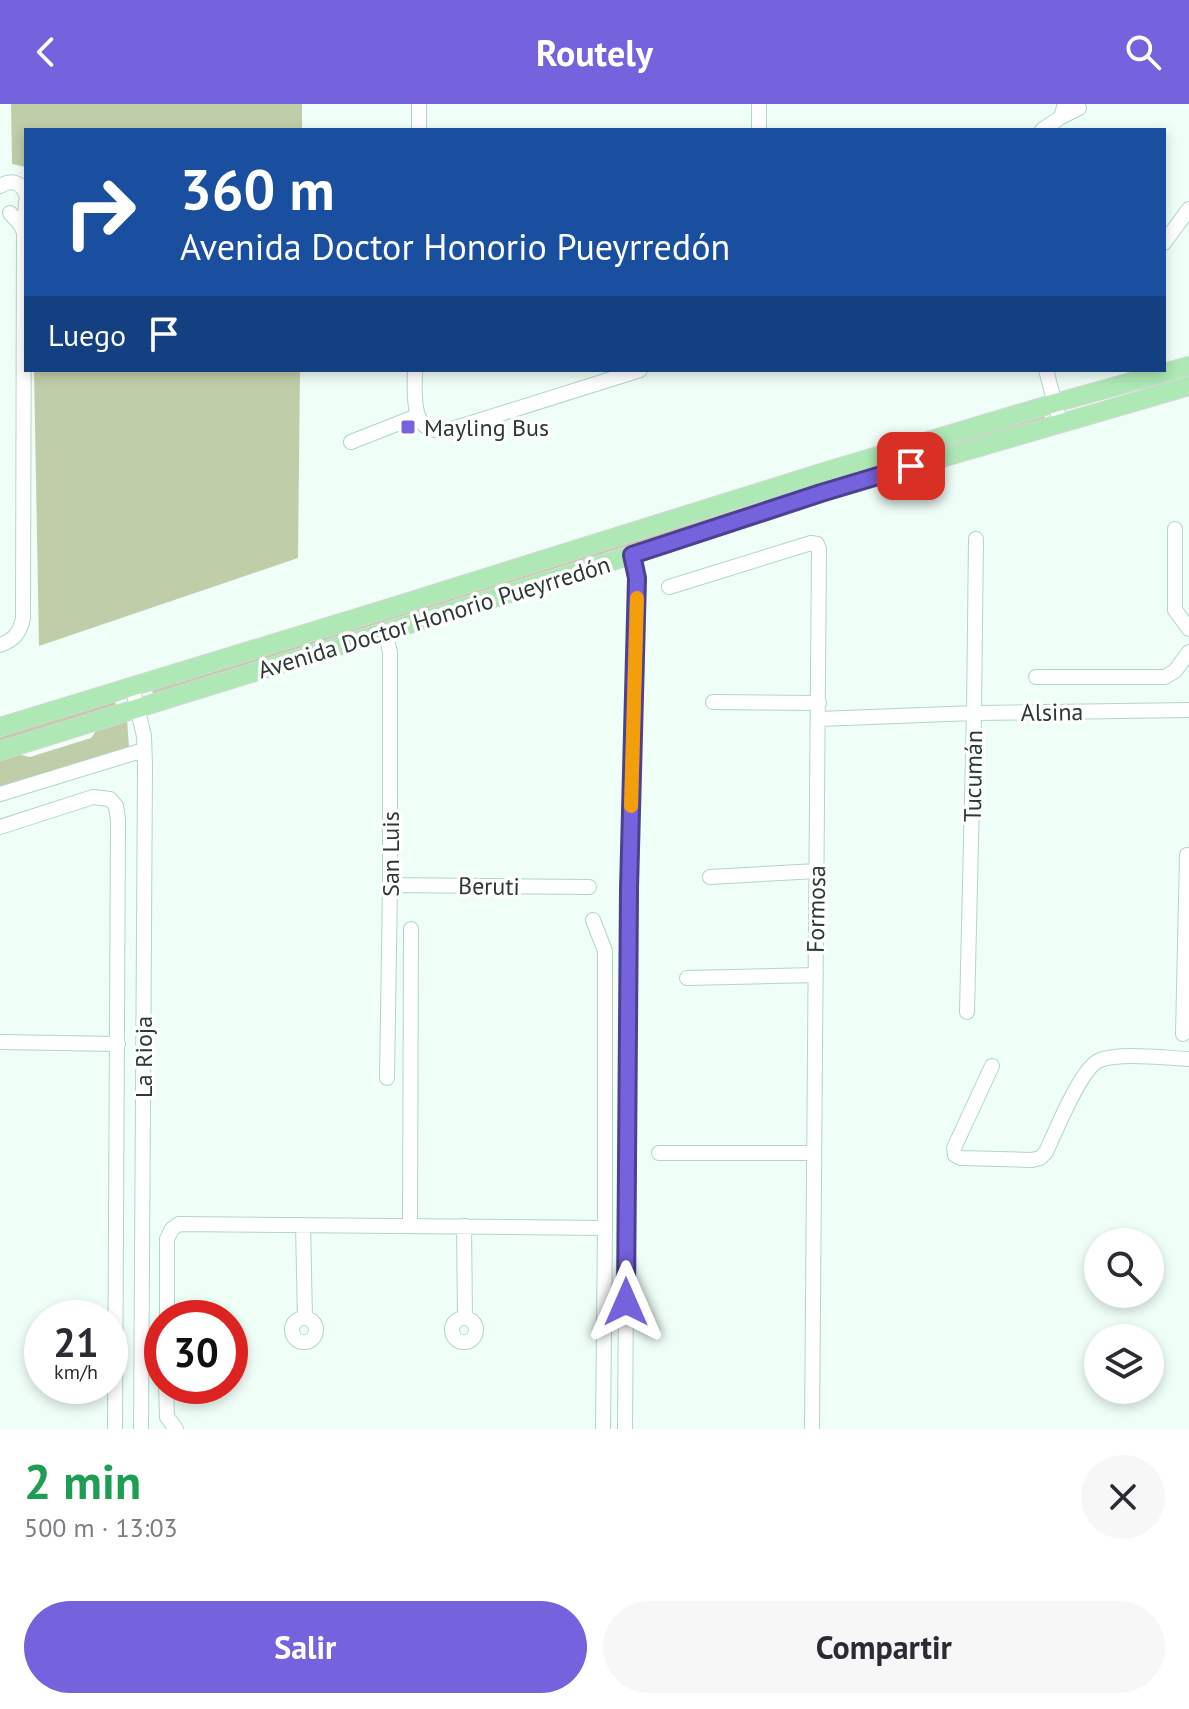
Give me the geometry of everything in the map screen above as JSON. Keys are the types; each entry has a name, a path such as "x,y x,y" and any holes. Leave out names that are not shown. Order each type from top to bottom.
{"main road":[{"name":"Avenida Doctor Honorio Pueyrredón","path":"0,727 824,472 1189,366"},
{"name":"Avenida Doctor Honorio Pueyrredón","path":"0,751 632,555 821,493 1189,386"}],"street":[{"path":"419,104 419,128"},
{"path":"759,104 759,128"},
{"path":"1045,128 1072,107"},
{"path":"0,186 14,182 24,191"},
{"path":"5,211 20,210 24,204"},
{"path":"1166,240 1189,209"},
{"path":"0,645 15,637 23,618 24,232 20,224 5,211"},
{"path":"415,372 417,416 422,424 441,431 633,372"},
{"path":"1047,372 1060,422"},
{"path":"351,442 417,416"},
{"path":"1175,529 1175,610 1189,629"},
{"name":"Tucumán","path":"967,1012 976,539"},
{"name":"Formosa","path":"669,587 811,543 817,544 819,549 812,1429"},
{"path":"625,1429 629,889 637,578 632,555"},
{"name":"San Luis","path":"385,631 390,652 387,1078"},
{"path":"1036,677 1165,677 1175,671 1189,652"},
{"name":"La Rioja","path":"132,686 144,736 141,1429"},
{"name":"Alsina","path":"713,702 819,711 974,713 1189,710"},
{"path":"0,794 144,750"},
{"path":"0,827 93,797 110,799 116,806 115,1429"},
{"path":"1183,1034 1187,855"},
{"path":"710,877 817,871"},
{"name":"Beruti","path":"390,885 589,887"},
{"path":"593,920 605,951 603,1429"},
{"path":"410,1226 411,929"},
{"path":"687,978 816,975"},
{"path":"0,1042 118,1044"},
{"path":"992,1066 954,1148 955,1155 961,1158 1040,1158 1046,1152 1082,1077 1096,1062 1115,1056 1189,1059"},
{"path":"659,1153 814,1153"},
{"path":"167,1300 167,1239 179,1224 605,1228"},
{"path":"303,1225 305,1318"},
{"path":"464,1226 465,1318"},
{"path":"167,1404 167,1417 176,1429"}],"green space":[{"path":"11,104 302,104 302,128 24,128 24,167 12,164"},
{"path":"34,372 300,372 298,558 39,646"},
{"path":"1044,414 1045,418 153,694 152,690"},
{"path":"115,701 116,705 0,741 0,737"},
{"path":"127,720 129,747 77,767 0,790 0,760 17,754 30,757 91,738 98,728"}],"slow traffic":[{"path":"631,806 637,598"}],"place":[{"name":"Mayling Bus","path":"408,427"}],"route":[{"path":"626,1302 629,889 637,578 632,555 911,466"}]}
